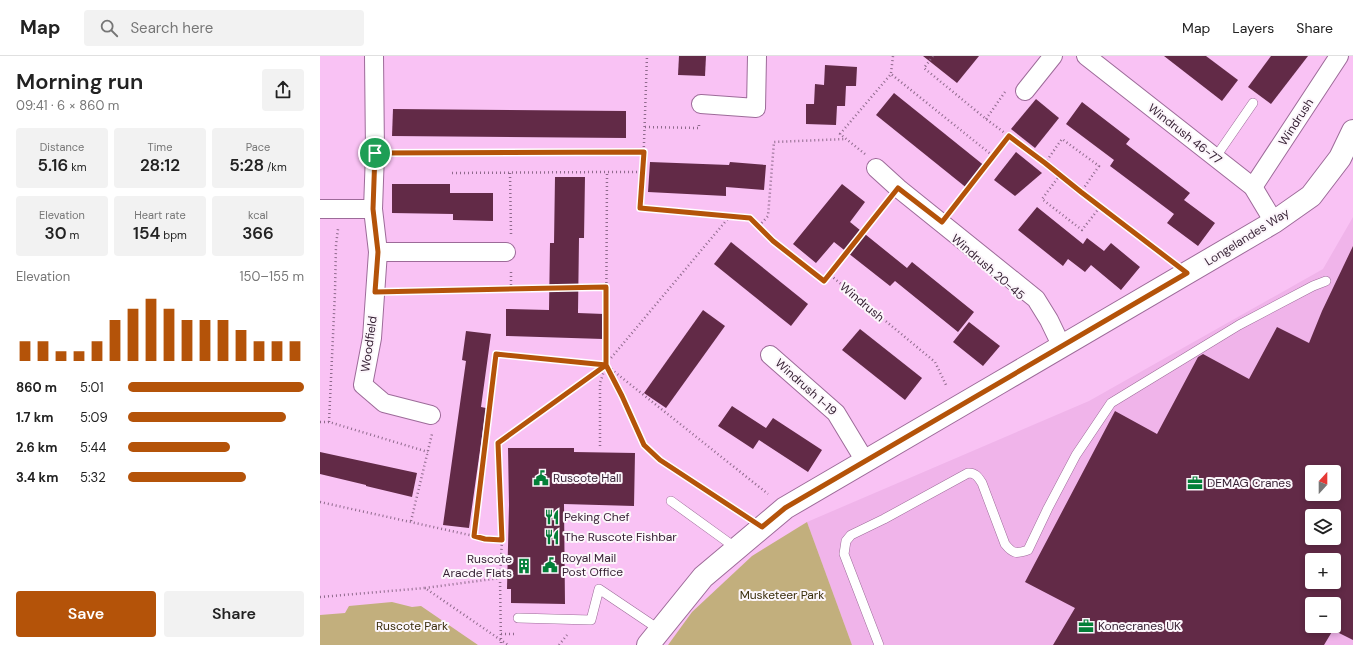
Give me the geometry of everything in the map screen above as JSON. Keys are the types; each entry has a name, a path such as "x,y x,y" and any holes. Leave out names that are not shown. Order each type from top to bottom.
{"street":[{"name":"Woodfield","path":"374,56 375,153 373,209 378,252 372,338 363,385 384,403 431,415"},
{"path":"701,104 756,108 757,56"},
{"path":"1025,91 1053,56"},
{"name":"Windrush 46-77","path":"1086,56 1253,187 1274,222"},
{"name":"Windrush","path":"1253,187 1340,56"},
{"name":"Longelandes Way","path":"654,637 703,577 785,508 1274,222 1311,196 1340,158 1353,131"},
{"path":"874,163 891,187 942,222 1036,299 1049,320 1060,348"},
{"name":"Windrush 20-45","path":"891,187 1035,309 1060,348"},
{"path":"320,209 373,209"},
{"path":"378,252 506,252"},
{"name":"Windrush 1-19","path":"770,355 836,413 865,461"}],"lane":[{"path":"1215,158 1253,103"},
{"path":"879,645 844,554 846,541 851,535 968,474 974,473 979,477 982,483 1005,544 1011,551 1019,553 1028,550 1076,455 1111,402 1239,325 1313,286 1326,281"},
{"path":"671,501 736,548"},
{"path":"518,618 591,620 599,589 654,637"}],"path":[{"path":"452,173 643,172 647,56"},
{"path":"874,163 840,134 891,74 893,56"},
{"path":"933,56 924,68 1081,192"},
{"path":"891,74 993,156"},
{"path":"645,127 699,128 701,104"},
{"path":"942,222 1009,136"},
{"path":"1045,163 1062,138 1099,166 1081,192"},
{"path":"759,226 768,216 774,142 846,139"},
{"path":"375,153 644,152"},
{"path":"1045,163 1187,273"},
{"path":"600,446 600,383 606,365 607,172"},
{"name":"Windrush","path":"643,172 640,208 750,218 773,241 824,281 829,274 935,362 957,408"},
{"path":"506,252 512,250 510,173"},
{"path":"1060,175 1042,199 1082,230 1100,207"},
{"path":"829,274 891,187"},
{"path":"329,422 336,245 341,209"},
{"path":"501,645 500,578 502,540 498,443 606,365 730,216"},
{"path":"375,292 606,287"},
{"path":"474,536 496,354 606,365 785,508"},
{"path":"606,365 644,445 660,460 762,527"},
{"path":"411,521 436,417 431,415"},
{"path":"320,422 329,422 428,452"},
{"path":"320,502 411,521 485,539 502,540"},
{"path":"320,597 425,588 500,578"},
{"path":"425,588 508,645"},
{"path":"559,645 567,636"}],"shaded area":[{"path":"1353,217 1353,645 852,645 807,522 1089,401 1323,269"}],"green space":[{"name":"Musketeer Park","path":"807,522 852,645 668,645 692,612 752,556"},
{"name":"Ruscote Park","path":"392,602 412,607 421,606 478,645 320,645 320,615 345,613 349,606"}],"building":[{"path":"679,56 706,56 705,76 678,75"},
{"path":"923,56 979,56 957,83"},
{"path":"1164,56 1206,56 1238,80 1222,101"},
{"path":"1271,56 1308,56 1271,104 1248,87"},
{"path":"825,65 857,67 856,86 846,86 845,106 837,106 836,125 806,124 806,104 814,104 815,84 824,85"},
{"path":"894,93 986,167 968,189 876,115"},
{"path":"1036,99 1059,118 1035,148 1011,129"},
{"path":"1082,102 1130,139 1126,144 1190,193 1184,200 1215,223 1198,246 1167,223 1174,214 1110,166 1114,160 1066,124"},
{"path":"393,109 626,111 626,138 392,136"},
{"path":"1016,152 1042,173 1015,196 994,180"},
{"path":"650,162 729,165 730,162 766,165 764,190 726,187 726,196 648,192"},
{"path":"555,177 585,177 584,238 579,238 578,313 604,314 603,339 506,336 506,309 549,310 550,243 554,243"},
{"path":"392,184 450,184 450,193 493,193 493,221 453,220 453,214 392,213"},
{"path":"842,184 865,202 850,222 907,268 912,262 974,312 958,332 895,281 890,286 834,242 816,263 793,244"},
{"path":"1037,207 1083,244 1087,238 1104,251 1111,243 1140,267 1121,290 1091,265 1085,272 1068,259 1063,266 1018,230"},
{"path":"731,242 808,304 791,326 714,264"},
{"name":"DEMAG Cranes","path":"1353,246 1353,640 1339,633 1341,633 1341,597 1305,597 1305,633 1331,633 1324,645 1053,645 1075,608 1025,582 1115,411 1157,434 1198,357 1203,354 1249,379 1277,327 1309,343 1322,311"},
{"path":"703,310 725,326 666,408 644,393"},
{"path":"969,322 1000,346 983,366 953,342"},
{"path":"860,329 922,378 905,400 842,350"},
{"path":"466,331 491,334 481,407 486,408 469,528 443,525 466,361 462,360"},
{"path":"732,406 766,428 773,418 822,450 808,472 759,440 753,449 718,426"},
{"path":"508,448 574,448 574,452 635,453 634,506 564,504 565,604 511,603 511,589 507,589 509,505"},
{"path":"320,452 417,473 412,497 320,474"}],"place":[{"name":"Ruscote Hall","path":"541,478"},
{"name":"DEMAG Cranes","path":"1195,483"},
{"name":"Peking Chef","path":"552,517"},
{"name":"The Ruscote Fishbar","path":"552,537"},
{"name":"Royal Mail Post Office","path":"550,565"},
{"name":"Ruscote Aracde Flats","path":"524,566"},
{"name":"Konecranes UK","path":"1086,626"}],"route":[{"path":"375,153 373,209 378,252 375,292 606,287 606,365 498,443 502,540 485,539 474,536 496,354 606,365 644,445 660,460 762,527 785,508 1000,384 1187,273 1009,136 942,222 898,188 824,281 773,241 750,218 640,208 644,152 375,153"}]}
